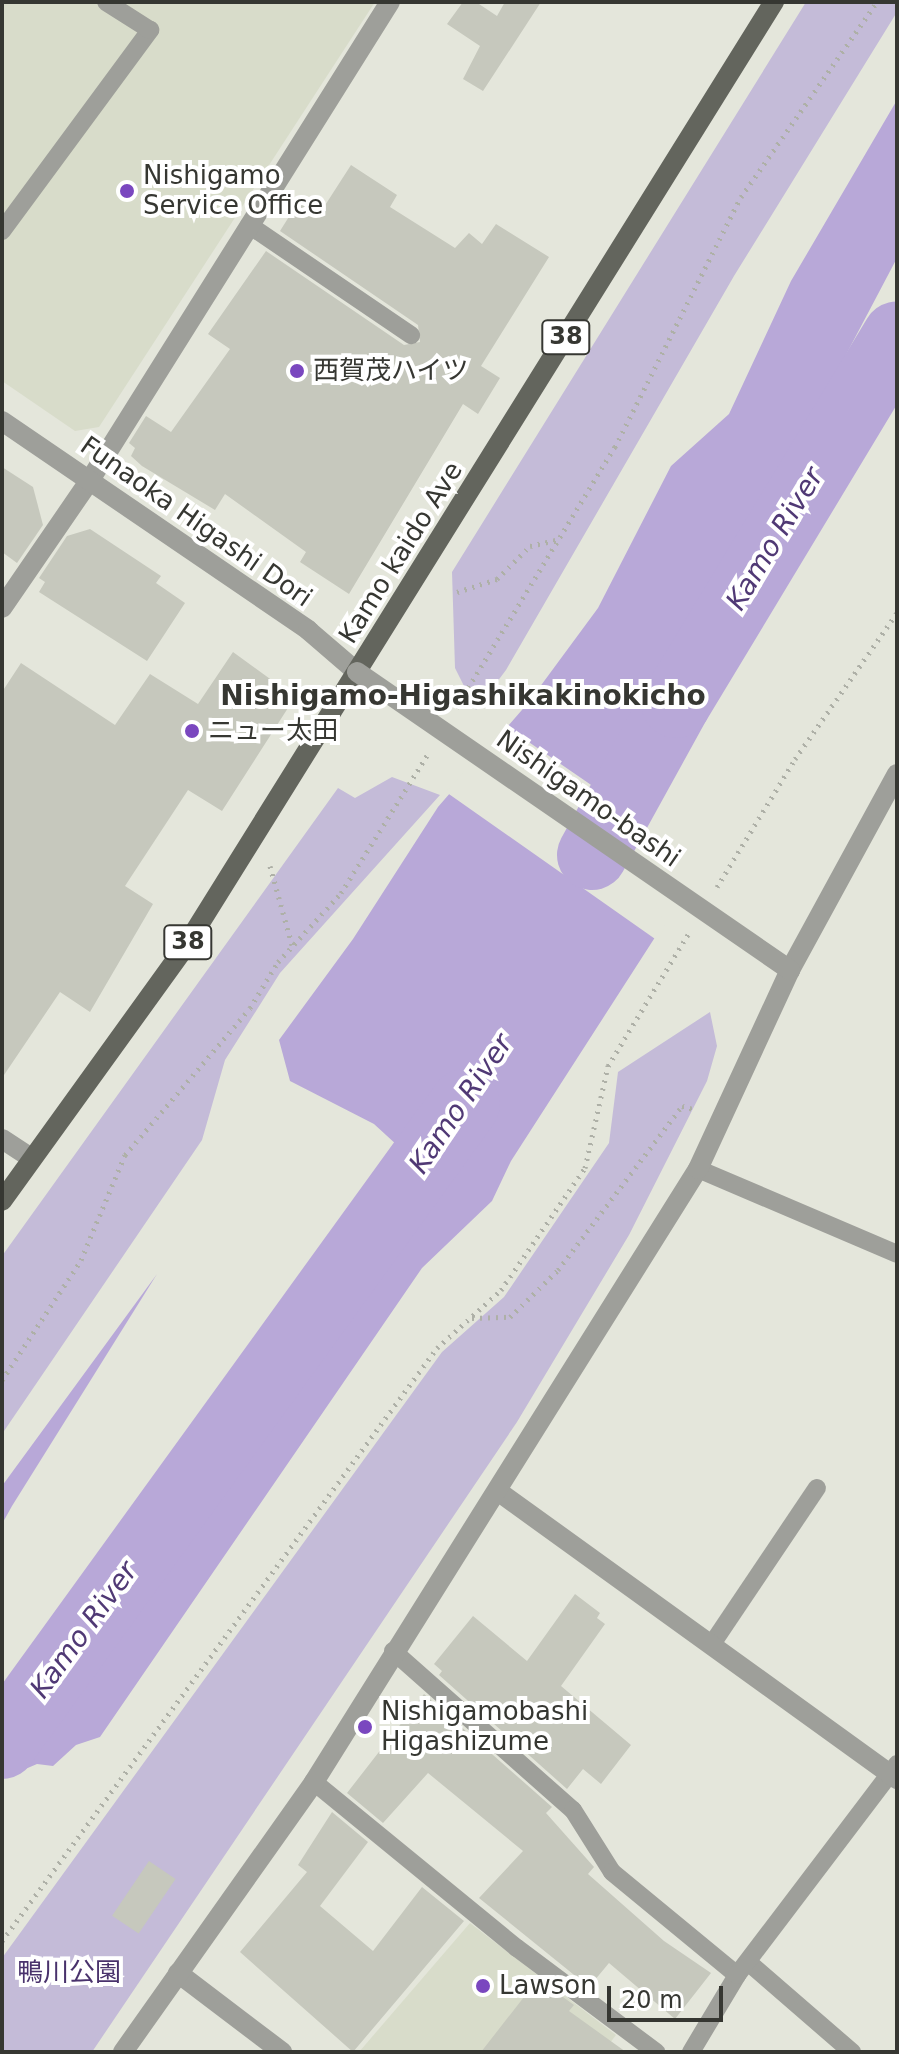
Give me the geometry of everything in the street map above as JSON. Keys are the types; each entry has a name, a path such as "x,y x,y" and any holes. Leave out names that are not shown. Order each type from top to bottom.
{"main road":[{"name":"Kamo kaido Ave","path":"2,1201 185,947 774,2"}],"street":[{"path":"2,608 90,480 390,2"},
{"name":"Funaoka Higashi Dori","path":"2,421 308,630 357,672"},
{"name":"Nishigamo-bashi","path":"357,672 790,970"},
{"path":"123,2052 314,1782 393,1651 499,1492 698,1169 790,970 897,774"},
{"path":"2,1139 31,1158"},
{"path":"499,1492 895,1772"},
{"path":"178,1973 282,2052"}],"lane":[{"path":"2,231 150,30 106,2"},
{"path":"249,225 411,335"},
{"path":"698,1169 897,1254"},
{"path":"712,1644 817,1488"},
{"path":"393,1651 573,1810 612,1872 852,2052"},
{"path":"691,2052 742,1969 895,1772"},
{"path":"314,1782 517,1948 656,2052"}],"path":[{"path":"457,592 497,579 530,546 560,539"},
{"path":"714,893 795,759 897,613"},
{"path":"2,1941 437,1348 501,1290 585,1168 608,1066 697,919"},
{"path":"470,1318 510,1317 548,1279 682,1106 724,1118"}],"shaded area":[{"name":"Nishigamo Service Office","path":"2,2 375,2 99,427 75,431 2,381"},
{"name":"Lawson","path":"470,1923 616,2035 603,2052 359,2052"}],"green space":[{"path":"806,2 897,2 897,12 734,276 506,670 476,710 455,668 452,572"},
{"path":"392,777 440,795 280,973 225,1060 202,1140 2,1434 2,1256 338,788 355,798"},
{"name":"鴨川公園","path":"710,1012 717,1046 707,1081 629,1235 517,1422 92,2052 2,2052 2,1958 442,1352 504,1297 609,1143 618,1072"}],"water":[{"path":"897,100 897,258 654,719 623,820 661,928 511,1161 492,1201 422,1268 100,1737 76,1745 53,1766 37,1764 2,1779 2,1737 22,1728 71,1689 182,1543 331,1341 410,1192 398,1146 374,1124 290,1081 279,1040 353,939 438,807 528,703 598,608 671,466 729,414 791,281"},
{"path":"157,1274 12,1506 2,1524 2,1486"}],"pier":[{"path":"504,725 629,811 627,820 665,927 658,941 446,792"}],"building":[{"path":"463,2 476,2 497,16 505,2 541,2 483,91 463,79 480,46 447,24"},
{"path":"351,165 397,195 390,207 455,248 469,233 482,244 496,224 549,257 481,366 500,378 478,414 463,404 349,594 300,562 306,552 225,494 215,510 142,466 131,456 135,448 129,443 146,416 171,432 230,349 208,334 266,251 404,345 420,342 418,325 280,231 302,196 322,210"},
{"path":"2,467 33,487 43,525 17,563 2,552"},
{"path":"90,529 161,576 156,583 185,603 147,661 39,592 45,582 39,578 67,536"},
{"path":"233,652 295,697 222,811 188,790 125,886 153,904 90,1012 60,992 2,1078 2,692 21,663 115,725 150,674 198,704"},
{"path":"575,1594 600,1613 597,1618 605,1624 561,1686 631,1745 601,1784 583,1769 567,1789 439,1675 442,1671 434,1664 473,1616 527,1661"},
{"path":"424,1694 552,1807 546,1813 594,1867 588,1874 664,1941 711,1973 675,2019 609,1963 589,1987 479,1898 523,1851 428,1773 383,1823 347,1793"},
{"path":"332,1812 368,1842 320,1906 373,1951 422,1887 464,1921 353,2052 240,1952 307,1872 298,1865"},
{"path":"149,1861 176,1879 139,1934 112,1916"},
{"path":"538,1979 574,2005 569,2011 626,2052 481,2052"}],"waterway":[{"name":"Kamo River","path":"592,855 676,703 897,337"},
{"name":"Kamo River","path":"2,1744 465,1104"}],"place":[{"name":"Nishigamo Service Office","path":"127,191"},
{"name":"西賀茂ハイツ","path":"297,371"},
{"name":"ニュー太田","path":"192,731"},
{"name":"Nishigamobashi Higashizume","path":"365,1727"},
{"name":"Lawson","path":"483,1986"}],"district":[{"name":"Nishigamo-Higashikakinokicho","path":"463,696"}]}
